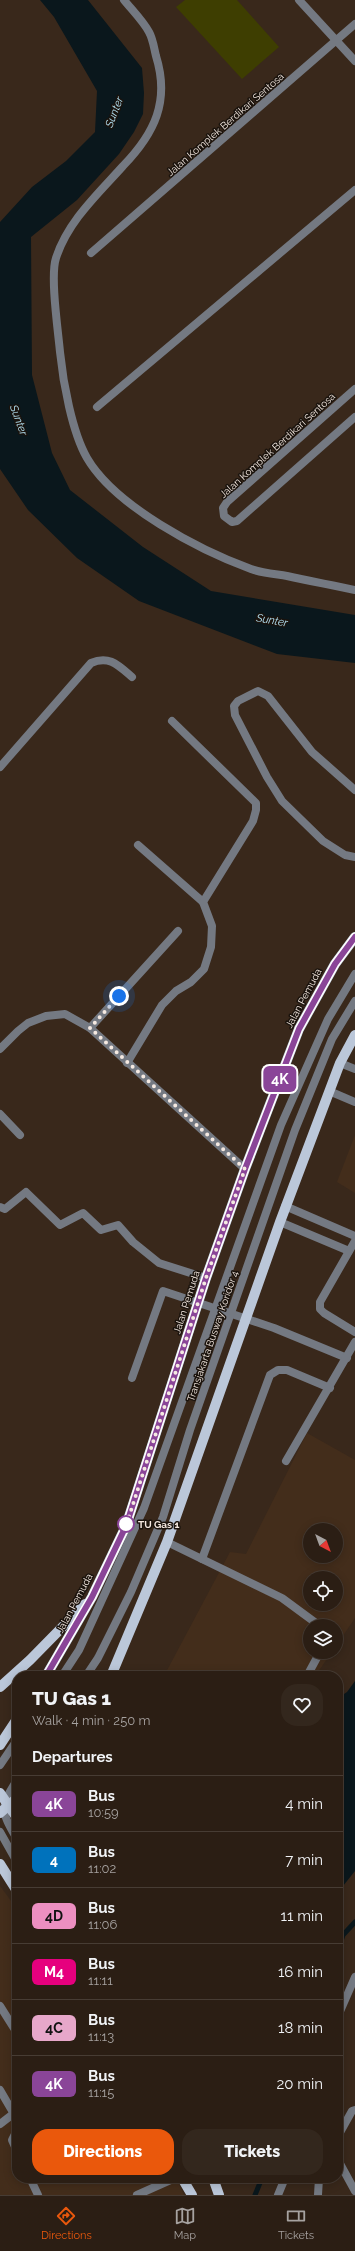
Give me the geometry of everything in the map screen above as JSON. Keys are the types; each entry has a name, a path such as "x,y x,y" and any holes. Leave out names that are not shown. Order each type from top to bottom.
{"main road":[{"name":"Jalan Pemuda","path":"49,1671 92,1597 126,1526 206,1278 245,1169 299,1029 335,964 355,937"},
{"path":"114,1671 167,1542 245,1318 329,1091 340,1063 355,1035"},
{"path":"18,1671 92,1597"},
{"path":"0,1687 12,1676"},
{"path":"0,1745 12,1727"},
{"path":"3,1804 12,1813"},
{"path":"0,1864 12,1883"},
{"path":"185,2183 192,2195"},
{"path":"215,2183 219,2195"}],"street":[{"path":"124,0 150,33 161,70 163,90 158,116 150,133 126,164 84,208 64,237 55,260 55,296 61,364 76,436 86,457 99,477 119,497 156,522 206,549 252,569 355,590"},
{"path":"299,0 355,61"},
{"name":"Jalan Komplek Berdikari Sentosa","path":"91,253 355,24"},
{"path":"97,407 355,190"},
{"name":"Jalan Komplek Berdikari Sentosa","path":"355,389 227,502 223,508 224,516 232,522 237,521 355,417"},
{"path":"0,767 91,663 100,659 109,660 132,676"},
{"path":"355,790 312,752 268,696 258,691 238,701 234,706 235,715 267,777 282,801 323,841 345,855 355,857"},
{"path":"172,721 256,803 253,821 203,902"},
{"path":"127,1063 162,1005 176,991 191,982 204,969 211,947 212,926 203,902 138,845"},
{"path":"90,1028 178,931"},
{"name":"Transjakarta Busway Koridor 4","path":"65,1671 79,1650 144,1508 293,1096 328,1019 355,974"},
{"name":"Transjakarta Busway Koridor 4","path":"89,1671 98,1658 130,1592 163,1517 190,1430 295,1130 332,1039 355,1001"},
{"path":"0,1049 23,1027 46,1016 65,1014 90,1028 245,1169"},
{"path":"340,1063 355,1069"},
{"path":"329,1091 355,1102"},
{"path":"0,1114 20,1135"},
{"path":"0,1207 5,1209 26,1192 60,1225 83,1213 101,1230 118,1225 133,1242 159,1263 206,1278"},
{"path":"286,1206 355,1236"},
{"path":"280,1222 349,1250"},
{"path":"355,1240 320,1302 320,1309 324,1313 355,1332"},
{"path":"132,1378 162,1292 245,1318 347,1358"},
{"path":"286,1461 330,1388 355,1342"},
{"path":"202,1559 270,1375 278,1370 287,1370 330,1388"},
{"path":"167,1542 282,1598 310,1619"},
{"path":"310,1671 316,1659"},
{"path":"0,1765 12,1747"},
{"path":"12,1789 3,1804 12,1826"},
{"path":"0,1832 12,1853"},
{"path":"343,2005 355,1977"},
{"path":"0,2006 12,2025"},
{"path":"0,2090 12,2108"},
{"path":"343,2127 352,2111 355,2110"},
{"path":"0,2124 12,2114"},
{"path":"343,2169 355,2191"},
{"path":"32,2183 38,2195"},
{"path":"137,2195 164,2183"},
{"path":"278,2195 283,2183"},
{"path":"318,2195 319,2183"}],"shaded area":[{"path":"185,0 237,0 279,47 242,79 176,7"},
{"path":"355,1135 355,1193 337,1182"},
{"path":"307,1433 355,1460 355,1618 343,1636 343,1619 303,1619 303,1659 327,1659 319,1671 167,1671 230,1552 246,1554"},
{"path":"0,1886 12,1902 12,2183 178,2183 184,2195 0,2195"}],"water":[{"name":"Sunter","path":"40,0 88,0 142,68 144,93 143,114 134,132 119,154 77,200 31,237 32,375 52,453 70,490 143,547 211,591 355,615 355,663 277,654 139,601 77,558 28,510 0,469 0,222 32,187 66,161 95,132 97,91 54,17"},
{"path":"355,1681 355,1871 343,1886 343,1695 347,1692"}],"waterway":[{"path":"343,1935 355,1922"},
{"path":"255,2195 260,2183"}],"bus line":[{"name":"4K","path":"49,1671 92,1597 126,1526 206,1278 245,1169 299,1029 335,964 355,937"}],"place":[{"name":"TU Gas 1","path":"126,1524"}],"route":[{"path":"119,996 90,1028 245,1169 206,1278 126,1526 126,1524"}]}
